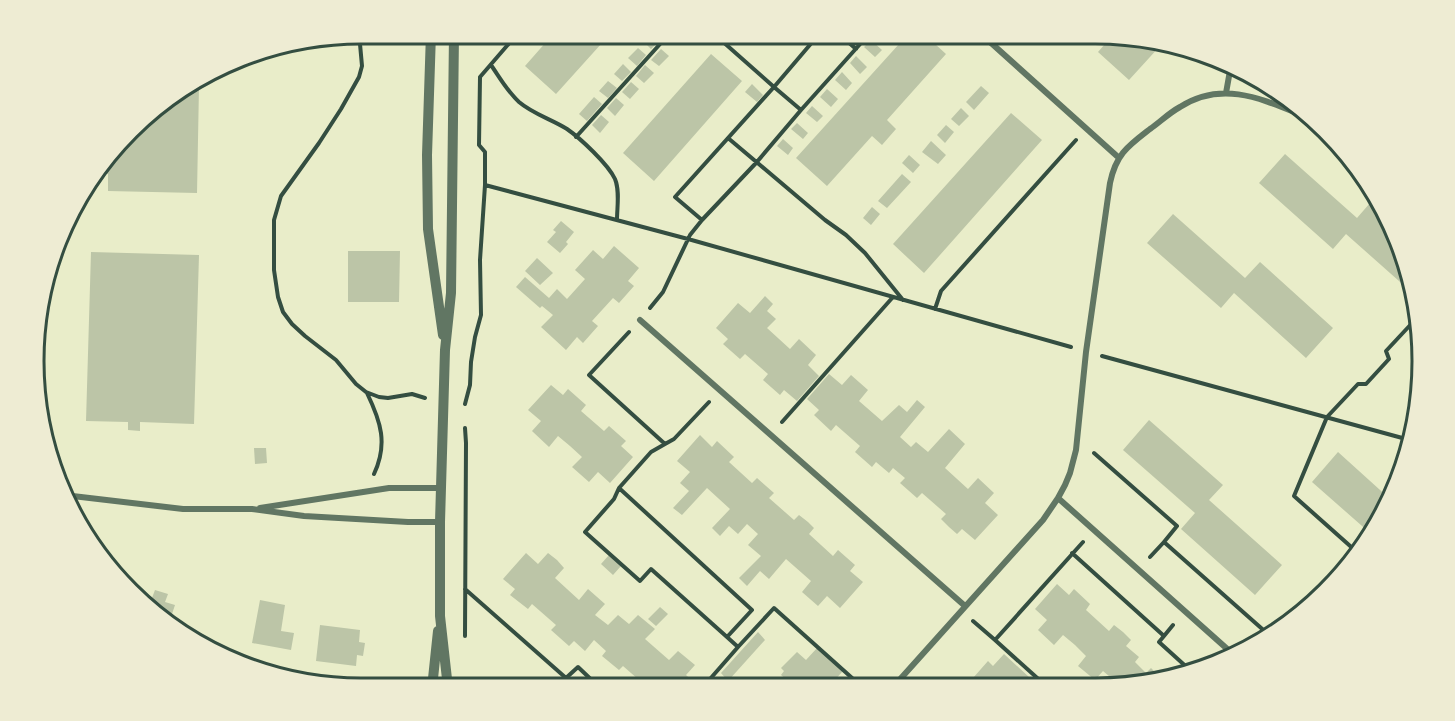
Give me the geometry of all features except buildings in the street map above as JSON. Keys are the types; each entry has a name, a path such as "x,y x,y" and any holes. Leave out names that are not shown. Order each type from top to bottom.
{"street":[{"path":"431,44 427,156 429,229 445,350"},
{"path":"447,678 440,616 441,489 445,350 451,293 454,44"},
{"path":"992,44 1118,157"},
{"path":"1226,93 1230,74"},
{"path":"901,678 1043,520 1058,498 1070,473 1076,450 1086,352 1110,183 1118,157 1134,141 1180,106 1196,98 1212,94 1243,94 1288,110"},
{"path":"640,320 963,608"},
{"path":"252,509 389,488 441,489"},
{"path":"74,496 183,509 252,509 304,516 441,522"},
{"path":"1058,498 1227,649"},
{"path":"433,678 440,616"}],"path":[{"path":"360,44 362,66 358,77 341,109 281,196 274,220 273,242 278,297 283,312 292,324 336,360 356,384 366,392 379,398 412,394 464,410"},
{"path":"464,410 471,385 471,362 481,315 480,260 485,152 479,145 480,77 508,44"},
{"path":"576,137 660,44"},
{"path":"725,44 801,110"},
{"path":"702,220 675,196 811,44"},
{"path":"850,44 856,49"},
{"path":"665,444 589,375 663,292 688,239 702,220 756,163 860,44"},
{"path":"491,65 506,89 520,102 533,112 567,129 608,167 615,180 618,197 617,220"},
{"path":"934,309 941,291 1087,129"},
{"path":"728,138 865,253 903,300"},
{"path":"485,185 688,239 1086,352 1167,372 1402,438"},
{"path":"771,435 893,297"},
{"path":"1351,547 1294,496 1327,417 1358,384 1366,384 1389,359 1386,351 1410,326"},
{"path":"720,390 674,439 651,452 585,532 640,581 651,569 738,647"},
{"path":"356,493 371,480 380,461 382,446 376,412 366,392"},
{"path":"460,400 464,410 466,443 465,642"},
{"path":"1076,450 1094,453 1177,526 1164,542 1262,629"},
{"path":"619,488 752,610 727,637"},
{"path":"995,640 1093,530"},
{"path":"1072,553 1164,636 1159,642 1184,665"},
{"path":"465,588 566,678 578,667 590,678"},
{"path":"711,678 774,608 852,678"},
{"path":"963,608 1036,678"}]}
